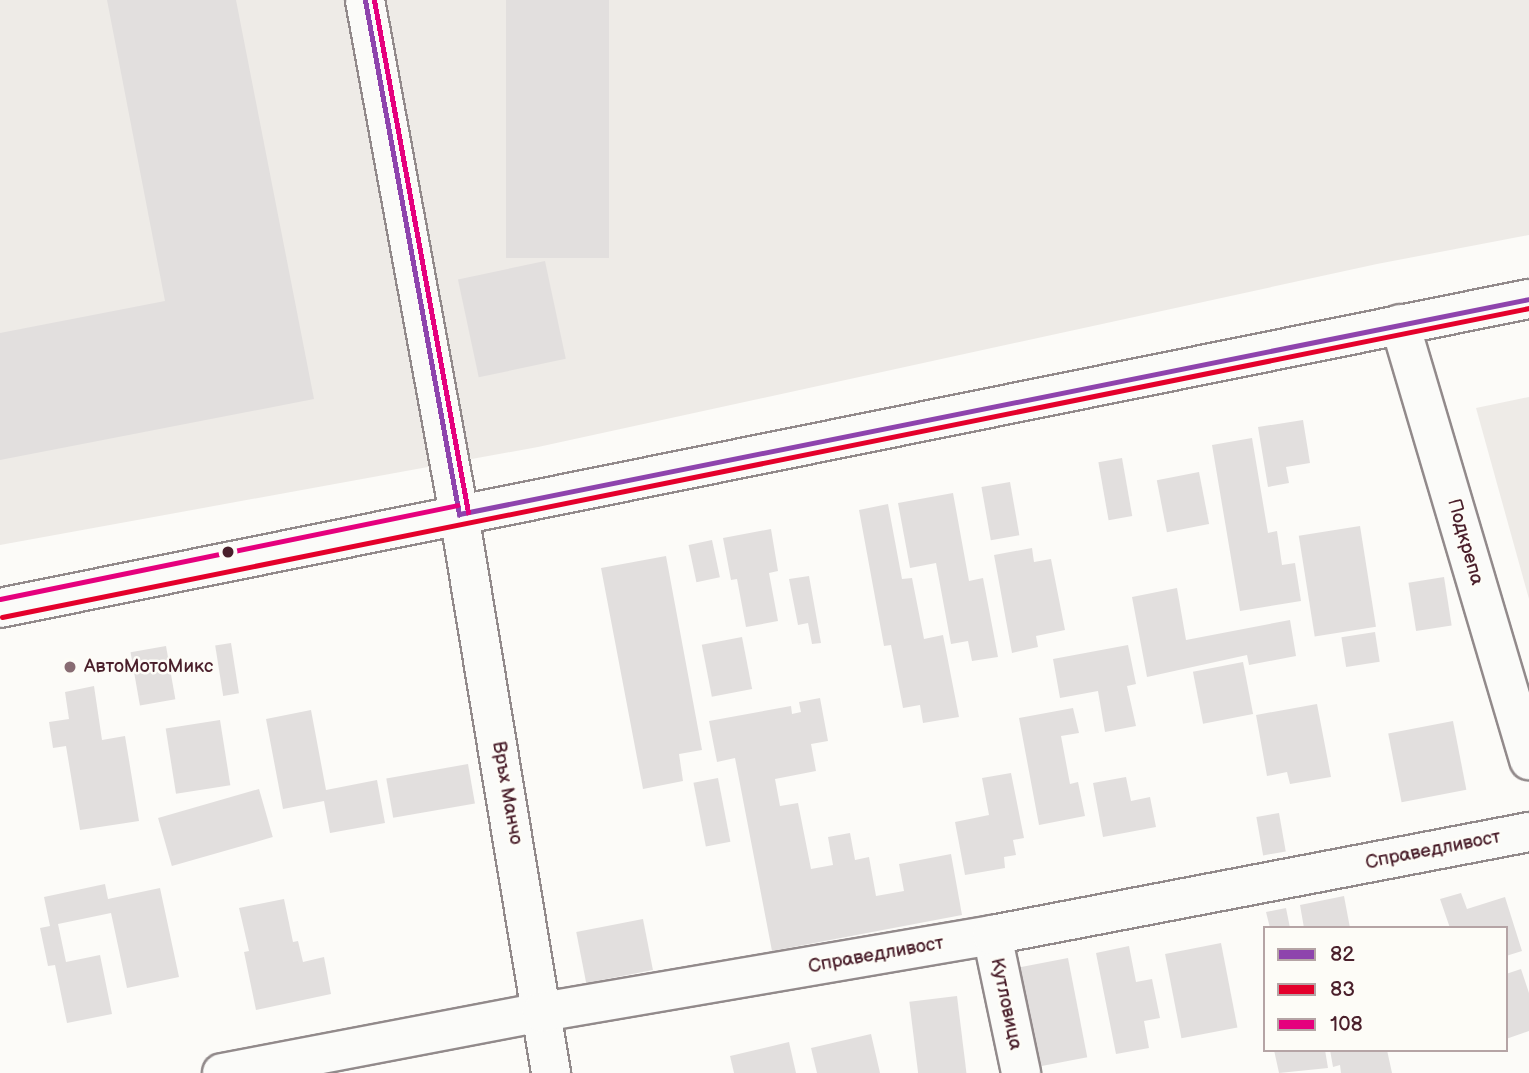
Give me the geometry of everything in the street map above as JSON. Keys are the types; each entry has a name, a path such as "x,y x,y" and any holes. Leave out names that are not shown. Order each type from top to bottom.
{"street":[{"name":"Връх Манчо","path":"365,0 459,514 551,1073"},
{"path":"0,608 1529,299"},
{"name":"Подкрепа","path":"1401,324 1529,760"},
{"name":"Справедливост","path":"222,1073 542,1012 992,935 1529,832"},
{"name":"Кутловица","path":"992,935 1021,1073"}],"shaded area":[{"path":"0,0 1529,0 1529,235 1377,264 538,447 0,545"},
{"path":"1529,397 1529,599 1476,408"}],"building":[{"path":"107,0 236,0 314,399 0,460 0,333 165,301"},
{"path":"506,0 609,0 609,258 506,258"},
{"path":"545,261 566,359 479,377 458,280"},
{"path":"1303,420 1310,463 1286,467 1289,483 1268,487 1258,427"},
{"path":"1252,438 1268,533 1277,531 1282,565 1295,563 1301,601 1240,611 1212,445"},
{"path":"1122,458 1132,516 1109,520 1098,462"},
{"path":"1199,472 1209,524 1167,532 1157,480"},
{"path":"1010,482 1019,535 991,540 981,487"},
{"path":"953,493 969,581 983,578 998,657 972,661 968,641 951,644 936,563 910,568 898,503"},
{"path":"888,504 902,579 912,578 924,639 943,635 959,717 923,723 920,705 903,708 891,645 884,646 859,510"},
{"path":"1360,526 1376,627 1315,636 1299,536"},
{"path":"771,529 778,571 769,573 778,621 746,627 737,579 731,580 723,538"},
{"path":"712,540 720,577 696,582 689,545"},
{"path":"1032,548 1034,562 1051,559 1065,630 1036,636 1038,647 1012,653 994,555"},
{"path":"666,556 702,750 679,754 683,781 643,789 601,568"},
{"path":"809,576 821,643 812,644 808,623 798,625 789,579"},
{"path":"1444,577 1452,625 1416,631 1408,583"},
{"path":"1177,588 1186,640 1290,620 1296,656 1249,665 1247,655 1147,677 1132,597"},
{"path":"1375,632 1380,662 1346,667 1341,637"},
{"path":"742,637 752,689 712,697 702,645"},
{"path":"231,643 239,693 223,696 215,646"},
{"path":"1128,645 1136,684 1127,686 1136,726 1105,732 1098,691 1060,698 1053,659"},
{"path":"166,646 175,699 140,705 131,652"},
{"path":"1243,662 1253,714 1203,724 1193,672"},
{"path":"94,686 102,740 125,736 139,821 80,830 66,746 53,748 49,722 69,719 65,692"},
{"path":"820,698 828,741 811,744 816,771 775,779 780,806 798,803 811,869 833,865 828,837 850,833 855,860 869,857 876,896 904,891 899,864 951,854 962,915 772,951 735,758 717,762 709,721 791,706 792,714 801,712 799,702"},
{"path":"1317,704 1331,777 1290,784 1287,772 1267,776 1256,715"},
{"path":"1073,708 1079,733 1061,736 1070,784 1078,782 1085,816 1039,825 1019,718"},
{"path":"311,710 326,790 377,780 385,823 330,833 324,801 283,809 266,719"},
{"path":"220,720 230,785 176,794 166,729"},
{"path":"1453,721 1466,790 1402,802 1388,734"},
{"path":"468,764 475,803 393,818 386,778"},
{"path":"1011,773 1024,838 1013,840 1016,855 1004,857 1005,868 965,875 955,822 989,815 982,778"},
{"path":"1126,777 1131,801 1150,797 1156,827 1103,837 1093,783"},
{"path":"718,778 730,842 706,847 693,783"},
{"path":"259,789 273,837 172,866 158,818"},
{"path":"1279,813 1286,851 1263,855 1256,817"},
{"path":"105,884 108,899 160,888 179,977 127,988 111,913 58,924 66,962 100,955 112,1014 67,1023 55,965 48,966 40,928 50,926 44,897"},
{"path":"1461,893 1467,909 1505,897 1522,951 1508,955 1508,926 1449,926 1440,899"},
{"path":"1344,896 1350,926 1304,926 1300,905"},
{"path":"284,899 293,942 298,941 303,962 324,957 331,994 256,1010 244,952 249,951 239,908"},
{"path":"1286,908 1290,926 1270,926 1266,912"},
{"path":"643,919 653,970 586,983 576,932"},
{"path":"1221,943 1237,1027 1181,1038 1165,954"},
{"path":"1129,946 1136,982 1152,979 1160,1018 1144,1021 1149,1048 1116,1054 1096,953"},
{"path":"1068,958 1087,1057 1039,1066 1020,967"},
{"path":"1521,969 1529,993 1529,1031 1508,1038 1508,973"},
{"path":"957,996 966,1073 918,1073 909,1002"},
{"path":"871,1034 880,1073 817,1073 811,1048"},
{"path":"789,1042 796,1073 734,1073 730,1056"},
{"path":"1274,1052 1325,1052 1328,1068 1279,1073"},
{"path":"1330,1052 1387,1052 1392,1073 1341,1073 1340,1065 1333,1067"}],"transit line":[{"name":"82","path":"365,0 459,514"},
{"name":"108","path":"374,0 468,512"},
{"name":"82","path":"459,514 1529,299"},
{"name":"83","path":"2,617 1529,308"},
{"name":"108","path":"0,599 457,505"}],"place":[{"name":"АвтоМотоМикс","path":"70,667"}]}
